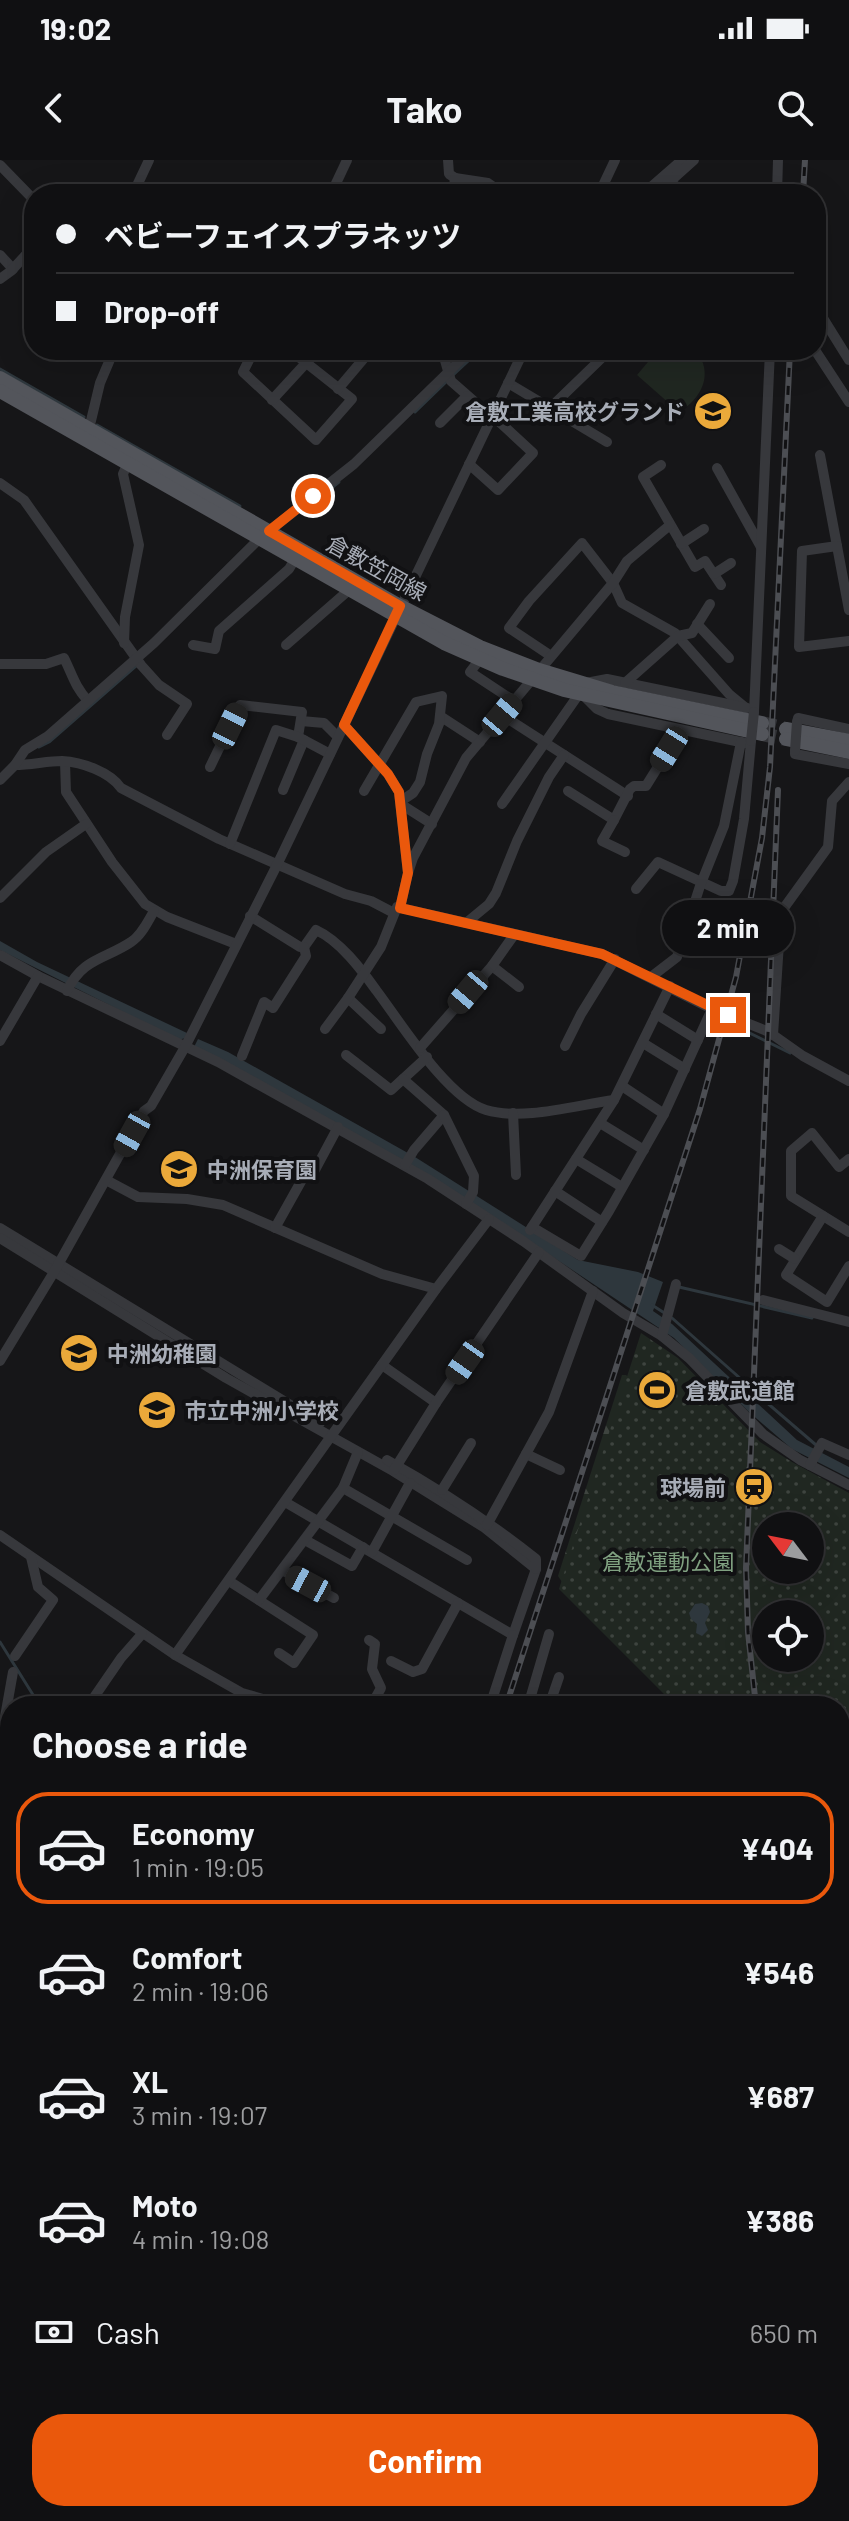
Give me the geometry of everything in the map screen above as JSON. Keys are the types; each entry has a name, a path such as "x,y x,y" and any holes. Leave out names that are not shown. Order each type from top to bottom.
{"main road":[{"name":"倉敷笠岡線","path":"0,378 89,429 129,458"},
{"name":"倉敷笠岡線","path":"0,391 129,458 480,659 582,691 753,727"},
{"name":"倉敷笠岡線","path":"264,535 295,559 349,590 536,675"},
{"path":"791,735 849,741"},
{"path":"791,735 849,752"}],"street":[{"path":"138,184 149,160"},
{"path":"336,184 347,160"},
{"path":"448,160 449,174 455,178 489,184"},
{"path":"656,184 694,160"},
{"path":"777,184 778,160"},
{"path":"603,184 611,163"},
{"path":"0,165 24,190"},
{"path":"454,184 455,178"},
{"path":"0,255 13,269"},
{"path":"0,279 24,257"},
{"path":"826,323 848,358"},
{"path":"89,429 100,383 110,360"},
{"path":"249,360 243,372 316,440 352,399 302,360"},
{"path":"272,400 309,360"},
{"path":"338,389 363,360"},
{"path":"445,360 449,377 467,396 533,453 498,490 469,464"},
{"path":"2,777 17,761 138,662 264,535 354,464 449,377 463,360"},
{"path":"0,1361 187,1042 277,865 519,360"},
{"path":"550,408 600,360"},
{"path":"636,889 658,862 721,891 729,891 733,881 744,819 753,727 770,360"},
{"path":"822,360 849,402"},
{"path":"508,383 607,442"},
{"path":"440,423 467,396"},
{"path":"820,455 849,610"},
{"path":"124,643 125,617 139,545 123,474 129,458"},
{"path":"661,465 643,477 695,567 705,561 721,585"},
{"path":"717,468 762,547"},
{"path":"0,483 24,500 138,662 159,685 187,704 167,735"},
{"path":"325,1029 381,947 413,858 466,758 613,583 627,561 670,525"},
{"path":"681,544 704,529"},
{"path":"551,656 509,628 529,601 582,543 613,583 622,603 678,636 729,694 753,727"},
{"path":"837,546 802,551 799,647 849,641"},
{"path":"193,645 215,649 219,631 289,569 295,559"},
{"path":"714,574 731,563"},
{"path":"286,645 349,590"},
{"path":"625,683 678,636 692,633 710,604"},
{"path":"697,624 729,658"},
{"path":"0,664 46,664 64,658 74,685 88,701"},
{"path":"480,659 470,672 514,701"},
{"path":"502,804 592,680 625,683 753,727"},
{"path":"582,691 597,709 608,714 753,727"},
{"path":"364,791 416,702 442,696 440,716 420,782 402,803"},
{"path":"210,767 240,705 302,712 301,738 283,790"},
{"path":"502,715 628,796"},
{"path":"440,716 480,742"},
{"path":"849,729 798,718 791,735 795,754 849,764"},
{"path":"301,721 324,723 338,737"},
{"path":"344,725 395,782 402,803 408,873"},
{"path":"651,977 677,957 724,826 753,727"},
{"path":"231,842 276,730 301,738 330,754"},
{"path":"625,852 602,841 630,789 646,786 669,749"},
{"path":"466,923 489,904 496,893 517,841 564,755"},
{"path":"17,761 89,767 277,865 345,894 396,910 588,951 651,977 711,1012 773,1035 803,1056 849,1081"},
{"path":"65,764 66,792 136,894 154,911 236,944"},
{"path":"773,1035 781,912 828,847 832,801 849,782"},
{"path":"568,791 614,820"},
{"path":"402,803 432,824"},
{"path":"0,898 46,852 86,824"},
{"path":"70,985 104,954 138,937 154,911"},
{"path":"242,1056 264,1002 273,1008 306,956 304,947 250,916"},
{"path":"304,947 316,930 320,931 363,972 423,1052 454,1089 473,1104 486,1110 513,1113 614,1100"},
{"path":"346,1055 391,1090 403,1079 513,937"},
{"path":"0,955 38,976 70,985 187,1042 338,1127 407,1161 469,1199 489,1219 581,1256 664,1114 711,1012"},
{"path":"565,1046 614,962"},
{"path":"492,966 519,987"},
{"path":"2,1034 38,976"},
{"path":"527,1234 614,1100 669,988"},
{"path":"348,998 381,1029"},
{"path":"656,1014 698,1040"},
{"path":"643,1043 685,1069"},
{"path":"403,1079 444,1115 474,1176 469,1199"},
{"path":"622,1086 664,1114"},
{"path":"513,1113 516,1175"},
{"path":"407,1161 444,1115"},
{"path":"600,1123 644,1150"},
{"path":"275,1228 308,1169 315,1170 338,1127"},
{"path":"849,1159 839,1167 812,1133 791,1151 791,1196 849,1232"},
{"path":"576,1159 622,1187"},
{"path":"106,1180 138,1197 187,1199 223,1205 382,1274 436,1289"},
{"path":"555,1191 602,1222"},
{"path":"823,1216 786,1275 827,1302"},
{"path":"175,1655 489,1219"},
{"path":"0,1228 56,1269"},
{"path":"527,1234 539,1252 623,1313 662,1335 689,1358 763,1434 849,1485"},
{"path":"0,1238 333,1435 395,1468 410,1483 487,1525"},
{"path":"779,1249 795,1259"},
{"path":"395,1468 539,1252"},
{"path":"562,1267 571,1254"},
{"path":"819,1315 849,1266"},
{"path":"662,1335 675,1286"},
{"path":"487,1525 549,1412 593,1291"},
{"path":"763,1300 849,1322"},
{"path":"382,1365 436,1403"},
{"path":"333,1435 358,1452 442,1490 536,1569 493,1696"},
{"path":"442,1490 471,1443"},
{"path":"811,1464 822,1443 849,1455"},
{"path":"259,1600 343,1488 358,1452"},
{"path":"526,1454 560,1470"},
{"path":"305,1540 352,1566 392,1516 410,1483"},
{"path":"343,1488 467,1560"},
{"path":"285,1502 513,1635"},
{"path":"0,1535 142,1634 242,1693 252,1696"},
{"path":"15,1656 53,1600 38,1587 31,1557"},
{"path":"282,1570 334,1598"},
{"path":"229,1581 313,1635 294,1663 279,1653"},
{"path":"391,1661 413,1672 422,1669 458,1603"},
{"path":"95,1696 142,1634"},
{"path":"531,1696 549,1634"},
{"path":"369,1640 375,1644 372,1669 381,1688 377,1696"},
{"path":"9,1696 13,1672"},
{"path":"552,1696 559,1677"}],"green space":[{"path":"650,360 701,360 705,376 694,400 679,412 637,375"},
{"name":"倉敷運動公園","path":"641,1333 678,1358 760,1442 849,1493 849,1696 666,1696 559,1589"},
{"path":"622,1375 629,1378 564,1585 558,1576"}],"shaded area":[{"path":"0,941 37,962 187,1033 185,1038 179,1040 0,950"},
{"path":"198,1039 228,1052 415,1157 578,1260 638,1272 663,1282 653,1311 672,1324 797,1440 849,1467 849,1478 792,1449 749,1412 674,1338 529,1241 194,1047"},
{"path":"695,1604 708,1606 710,1612 705,1623 708,1630 702,1636 696,1633 697,1624 689,1613"}],"waterway":[{"path":"452,376 469,360"},
{"path":"0,369 84,417"},
{"path":"415,412 447,381"},
{"path":"97,425 240,506"},
{"path":"314,502 339,482"},
{"path":"39,747 49,742 137,665"},
{"path":"711,1014 790,1053"},
{"path":"679,1287 812,1318"},
{"path":"652,1305 666,1314"},
{"path":"672,1318 750,1387"},
{"path":"758,1395 816,1445"},
{"path":"0,1642 34,1696"}],"tunnel":[{"path":"762,723 786,729"},
{"path":"762,734 786,739"}],"railway":[{"path":"804,184 805,160"},
{"path":"509,1696 700,1109 736,977 762,838 770,767 790,360"},
{"path":"755,1696 748,1632 746,1568 778,790"}],"place":[{"name":"倉敷工業高校グランド","path":"713,411"},
{"name":"中洲保育園","path":"179,1169"},
{"name":"中洲幼稚園","path":"79,1353"},
{"name":"倉敷武道館","path":"657,1390"},
{"name":"市立中洲小学校","path":"157,1410"},
{"name":"球場前","path":"754,1487"}],"route":[{"path":"313,496 269,531 400,606 344,725 395,782 399,792 408,873 400,908 602,954 728,1015"}]}
